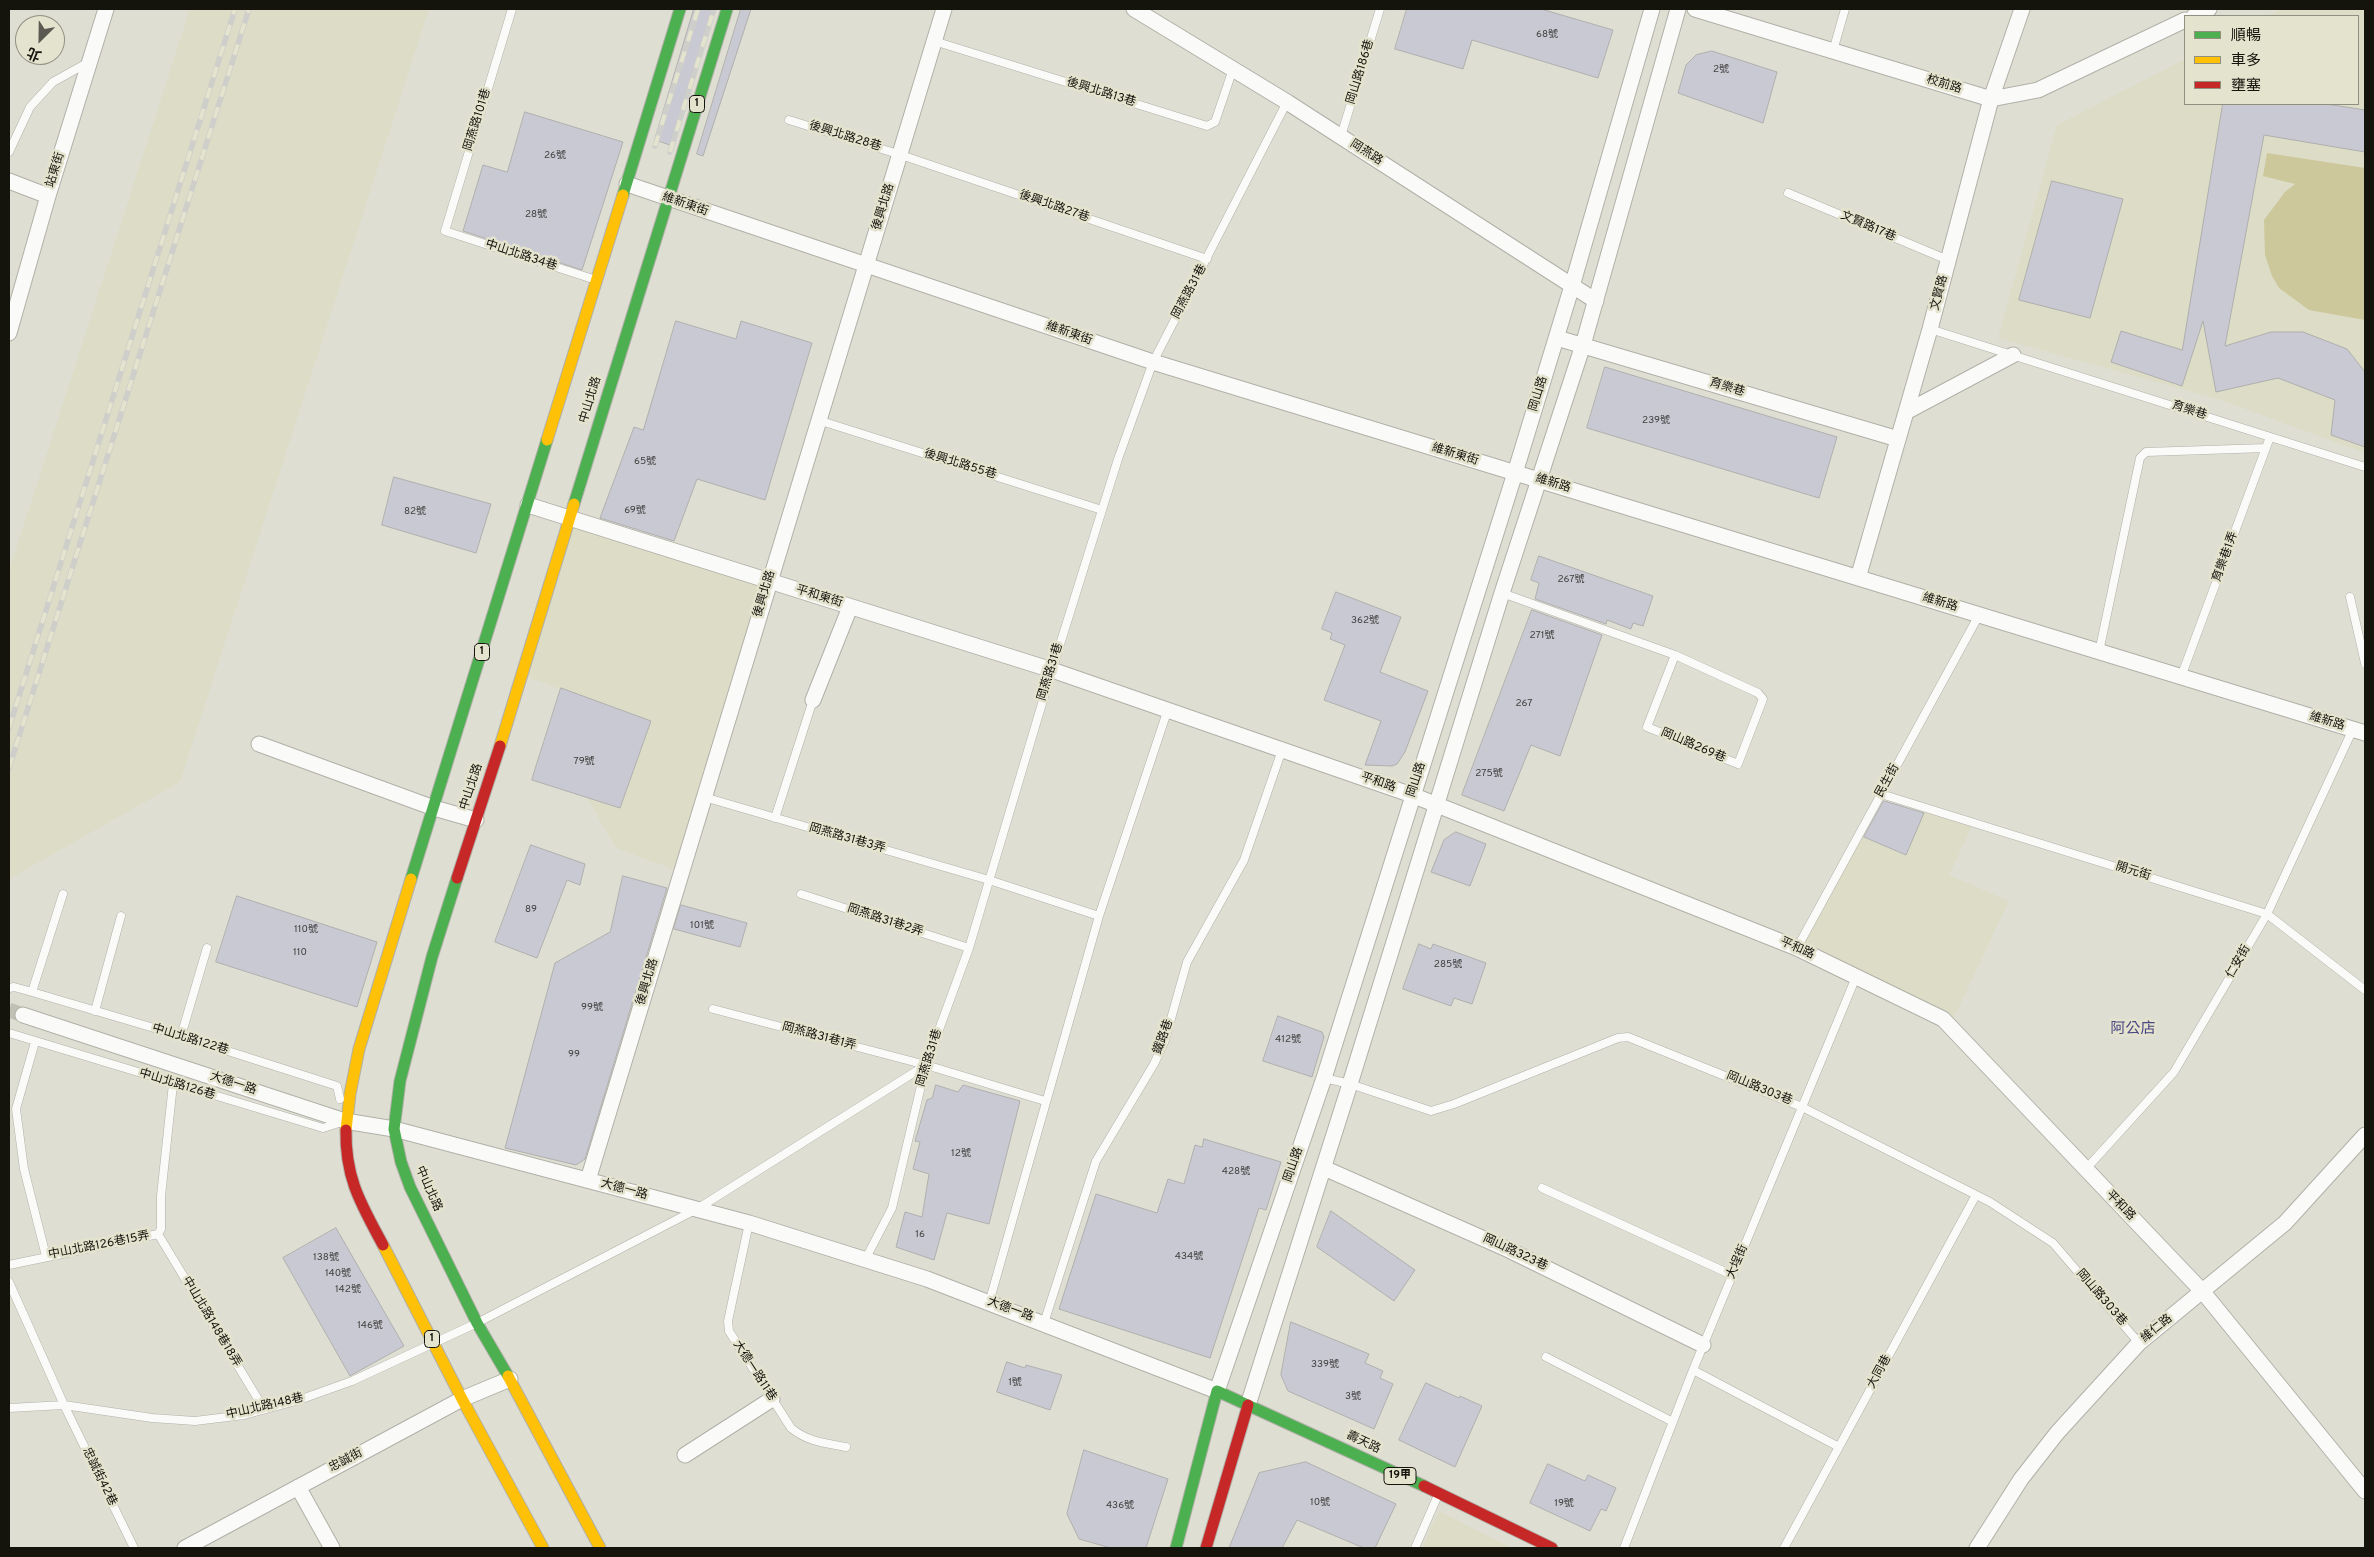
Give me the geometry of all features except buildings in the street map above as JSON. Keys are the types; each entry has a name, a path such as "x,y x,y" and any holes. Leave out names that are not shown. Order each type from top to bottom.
{"main road":[{"name":"1","path":"542,1548 360,1202 348,1170 345,1121 349,1088 359,1049 680,9"},
{"name":"中山北路","path":"600,1548 510,1379 477,1323 410,1187 401,1162 394,1129 400,1081 432,957 727,9"},
{"name":"壽天路","path":"1216,1391 1439,1493 1552,1548"},
{"name":"岡山路","path":"1176,1548 1216,1391"},
{"name":"岡山路","path":"1206,1548 1248,1405"}],"street":[{"name":"站東街","path":"9,333 48,196 106,9"},
{"name":"後興北路","path":"588,1180 944,9"},
{"name":"岡燕路","path":"1134,9 1341,136 1596,301"},
{"name":"岡山路","path":"1216,1391 1324,1078 1515,473 1572,286 1652,9"},
{"name":"岡山路","path":"1248,1405 1324,1168 1502,593 1583,345 1678,9"},
{"name":"校前路","path":"1695,9 1991,99 2038,90 2184,20"},
{"name":"文賢路","path":"1858,578 1930,329 1991,99 2022,9"},
{"path":"2196,15 2210,9"},
{"path":"9,181 48,196"},
{"name":"維新東街","path":"626,184 1153,362 1515,473"},
{"name":"育樂巷","path":"1556,338 1898,439"},
{"path":"1906,412 2013,355"},
{"name":"維新路","path":"1515,473 2359,731"},
{"name":"平和東街","path":"528,505 1052,670"},
{"path":"813,700 850,607"},
{"name":"平和路","path":"1052,670 1436,804 1797,948 1944,1019 2202,1292 2365,1491"},
{"path":"259,744 434,808 476,820"},
{"name":"大德一路","path":"23,1015 345,1121 394,1129 749,1223 927,1279 1044,1322 1216,1391"},
{"name":"維仁路","path":"1977,1548 2021,1479 2057,1432 2139,1344 2285,1222 2365,1135"},
{"name":"岡山路323巷","path":"1324,1168 1509,1250 1703,1345"},
{"name":"忠誠街","path":"184,1548 462,1399 510,1379"},
{"path":"684,1456 772,1399"},
{"path":"298,1487 332,1548"}],"lane":[{"name":"岡燕路101巷","path":"444,231 512,9"},
{"name":"岡山路186巷","path":"1341,136 1380,9"},
{"path":"1833,51 1845,9"},
{"name":"後興北路13巷","path":"934,41 1207,126 1215,122 1233,69"},
{"path":"9,152 30,107 53,82 90,61"},
{"name":"岡燕路31巷","path":"866,1260 892,1208 926,1065 969,948 1102,510 1153,362 1287,102"},
{"name":"後興北路28巷","path":"789,120 901,155"},
{"name":"後興北路27巷","path":"901,155 1207,259"},
{"name":"文賢路17巷","path":"1788,193 1948,260"},
{"name":"中山北路34巷","path":"444,231 597,280"},
{"name":"育樂巷","path":"1930,329 2365,468"},
{"name":"後興北路55巷","path":"818,420 1102,510"},
{"name":"育樂巷1弄","path":"2181,677 2270,437"},
{"path":"2099,652 2140,458 2146,452 2266,448"},
{"name":"岡山路269巷","path":"1502,593 1675,654 1758,692 1763,699 1738,764 1647,727 1675,654"},
{"path":"2350,597 2365,663"},
{"name":"民生街","path":"1797,948 1979,615"},
{"path":"775,818 813,700"},
{"path":"989,1303 1099,916 1168,709"},
{"name":"仁安街","path":"2086,1169 2174,1072 2267,914 2359,731"},
{"name":"鐵路巷","path":"1044,1322 1096,1161 1154,1064 1165,1040 1187,962 1244,860 1282,750"},
{"name":"開元街","path":"1881,794 2267,914 2365,990"},
{"name":"岡燕路31巷3弄","path":"704,798 989,880 1099,916"},
{"path":"32,992 63,894"},
{"name":"岡燕路31巷2弄","path":"801,894 969,948"},
{"path":"95,1011 122,916"},
{"path":"181,1036 207,948"},
{"name":"大埕街","path":"1624,1548 1703,1345 1856,977"},
{"name":"中山北路122巷","path":"9,988 14,987 32,992 181,1036 336,1086 345,1121"},
{"name":"岡燕路31巷1弄","path":"712,1009 926,1065 1045,1101"},
{"name":"中山北路126巷","path":"9,1033 322,1128 345,1121"},
{"name":"岡山路303巷","path":"1324,1078 1350,1084 1431,1110 1454,1104 1618,1038 1628,1037 1802,1107 1976,1195 2053,1243 2139,1344"},
{"path":"35,1042 16,1109 24,1169 46,1256"},
{"name":"中山北路148巷","path":"9,1408 64,1405 152,1418 195,1421 244,1415 296,1402 352,1381 477,1323 697,1209 926,1065"},
{"name":"中山北路126巷15弄","path":"9,1265 158,1234 172,1084"},
{"path":"1542,1188 1732,1275"},
{"name":"大同巷","path":"1784,1548 1976,1195"},
{"name":"大德一路11巷","path":"749,1223 728,1321 729,1331 791,1428 801,1436 812,1441 846,1447"},
{"name":"中山北路148巷18弄","path":"158,1234 264,1409"},
{"name":"忠誠街42巷","path":"9,1282 64,1405 134,1548"},
{"path":"1546,1357 1673,1422"},
{"path":"1693,1370 1839,1447"},
{"path":"1416,1548 1439,1493"}],"shaded area":[{"path":"190,9 429,9 180,782 9,879 9,571"},
{"path":"2282,9 2365,10 2365,453 2221,400 1998,338 2057,125 2184,60 2184,105 2359,105 2359,15 2269,15"},
{"path":"2267,153 2365,168 2365,320 2309,310 2279,288 2272,276 2265,255 2264,220 2285,192 2295,184 2263,176"},
{"path":"569,518 771,575 681,872 616,848 587,798 620,808 651,721 521,675"},
{"path":"1926,807 1974,822 1949,875 2009,901 1950,1026 1797,948 1859,835 1905,855"},
{"path":"1439,1511 1512,1548 1422,1548"}],"tunnel":[{"path":"9,1010 23,1015"}],"railway":[{"path":"9,728 235,9"},
{"path":"9,768 249,9"},
{"path":"655,146 698,9"},
{"path":"670,152 714,9"}],"traffic: fast":[{"path":"623,195 680,9"},
{"path":"574,504 727,9"},
{"path":"411,879 547,440"},
{"path":"457,878 432,957 400,1081 394,1129 401,1162 410,1187 477,1323 508,1376"},
{"path":"1176,1548 1217,1391 1424,1486"}],"traffic: slow":[{"path":"547,440 623,195"},
{"path":"500,746 574,504"},
{"path":"346,1130 350,1094 359,1049 411,879"},
{"path":"383,1245 462,1399 543,1548"},
{"path":"508,1376 600,1548"}],"traffic: jam":[{"path":"457,878 500,746"},
{"path":"346,1130 346,1147 351,1177 361,1203 383,1245"},
{"path":"1206,1548 1248,1405"},
{"path":"1424,1486 1552,1548"}],"district":[{"name":"阿公店","path":"2133,1030"}]}
